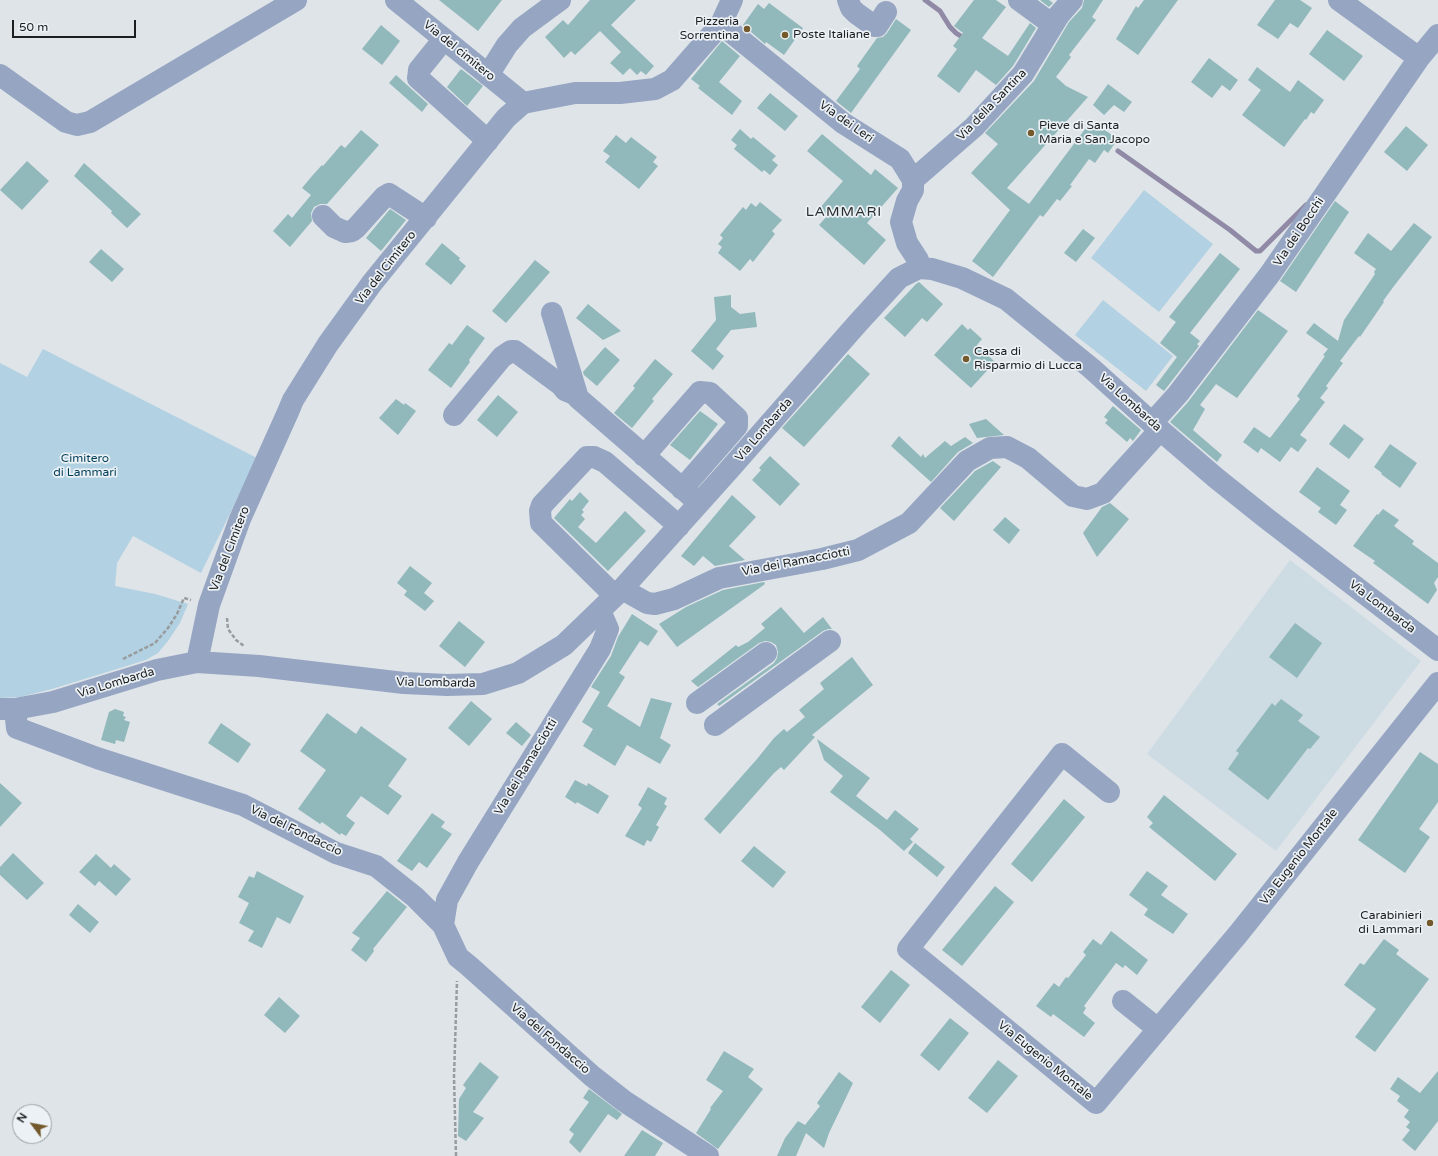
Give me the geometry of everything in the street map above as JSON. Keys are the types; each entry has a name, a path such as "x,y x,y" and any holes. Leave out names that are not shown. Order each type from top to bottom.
{"street":[{"path":"0,75 66,122 77,125 90,122 296,0"},
{"name":"Via del cimitero","path":"396,0 523,102"},
{"path":"412,0 452,32 458,40 420,70 418,78 488,141"},
{"path":"488,75 507,45 522,28 560,0"},
{"path":"523,102 575,93 620,93 655,89 672,80 721,24 732,0"},
{"path":"848,0 851,8 874,26 877,26 886,12"},
{"path":"1019,0 1054,25"},
{"name":"Via della Santina","path":"913,180 974,127 1023,74 1059,15 1072,0"},
{"path":"1339,0 1419,58"},
{"name":"Via dei Leri","path":"721,24 843,123 900,159 913,180"},
{"name":"Via dei Bocchi","path":"1156,426 1178,394 1270,274 1419,58 1438,35"},
{"name":"Via del Cimitero","path":"197,662 209,605 240,519 293,400 328,344 362,296 506,118 523,102"},
{"path":"913,180 913,190 907,201 901,222 907,243 920,260"},
{"path":"323,216 334,227 345,232 352,231 384,197 389,194 426,218"},
{"name":"Via Lombarda","path":"11,716 157,670 197,662 259,666 404,683 448,685 483,684 518,673 564,645 612,599 699,503 850,318 920,260 932,269 962,278 1006,299 1091,368 1216,478 1438,650"},
{"path":"552,313 578,398 699,503"},
{"path":"454,415 502,357 511,351 515,351 565,390 577,395"},
{"path":"644,456 700,392 710,394 737,418 737,426 682,489"},
{"name":"Via dei Ramacciotti","path":"443,925 448,900 468,862 600,649 608,629 612,599 654,604 674,599 719,578 822,559 858,550 909,523 967,461 990,448 1007,447 1028,458 1073,496 1087,499 1103,493 1156,426"},
{"path":"612,599 541,523 540,512 542,505 587,457 594,458 605,462 679,526"},
{"path":"715,725 830,641"},
{"path":"697,703 766,653"},
{"name":"Via Eugenio Montale","path":"1109,792 1062,754 908,949 1096,1103 1249,921 1438,682"},
{"name":"Via del Fondaccio","path":"11,716 97,758 243,805 336,853 376,866 415,897 443,925 458,957 592,1076 624,1101 708,1156"},
{"path":"1122,1002 1158,1029"}],"path":[{"path":"120,661 155,643 168,628 177,614 184,598 228,611 228,629 236,640 246,647"},
{"path":"456,1156 454,1077 458,957"}],"shaded area":[{"path":"1290,560 1421,661 1276,851 1147,754"}],"green space":[{"path":"1144,190 1213,244 1159,312 1091,258"},
{"path":"1103,300 1173,356 1146,391 1075,335"},
{"name":"Cimitero di Lammari","path":"43,349 257,458 201,573 133,536 117,563 115,586 155,594 188,604 180,623 158,653 146,660 52,689 20,697 0,698 0,363 27,377"}],"building":[{"path":"439,0 502,0 478,31"},
{"path":"590,0 636,0 611,25 654,66 646,75 641,71 637,75 630,68 623,75 610,63 621,52 600,31 575,55 571,51 564,58 545,37 563,20 568,25"},
{"path":"974,0 996,0 1006,7 982,38 1008,56 1030,23 1036,28 1013,66 996,85 976,70 959,93 937,76 957,49 953,46 963,33 954,26"},
{"path":"1040,0 1049,0 1053,3 1049,7"},
{"path":"1084,0 1103,0 1092,17 1096,20 1069,55 1071,57 1056,77 1066,86 1088,97 1007,188 1029,204 1091,121 1118,139 1108,153 1104,150 1095,163 1089,159 1070,185 1072,186 1060,201 1057,199 1043,217 1040,215 993,277 972,261 1010,210 971,173 998,144 985,133 1034,81 1069,22 1082,8"},
{"path":"1144,0 1178,0 1138,55 1116,39 1136,6 1138,8"},
{"path":"1275,0 1300,0 1312,8 1298,28 1290,23 1278,39 1257,25"},
{"path":"769,3 803,28 784,55 766,42 765,44 743,25 758,4 764,9"},
{"path":"896,19 911,30 851,113 836,101 860,69 857,66 877,38 883,37 887,33"},
{"path":"381,25 400,41 382,65 362,49"},
{"path":"1327,30 1363,56 1344,81 1309,54"},
{"path":"722,41 740,56 719,82 742,101 732,115 698,88 700,86 691,79"},
{"path":"1209,58 1238,80 1230,91 1222,85 1212,98 1191,82"},
{"path":"1257,67 1290,92 1298,80 1324,100 1314,114 1311,112 1306,120 1305,119 1284,147 1242,115 1261,90 1248,80"},
{"path":"461,69 483,86 467,106 447,87"},
{"path":"396,75 428,104 422,112 389,83"},
{"path":"1108,84 1132,102 1124,112 1114,105 1104,115 1093,105"},
{"path":"770,93 798,116 785,131 757,108"},
{"path":"1406,126 1428,145 1407,171 1384,152"},
{"path":"740,129 751,139 753,137 776,156 772,160 778,165 770,175 764,170 762,172 734,149 737,145 731,140"},
{"path":"361,130 379,145 327,204 320,204 314,207 311,213 312,221 290,247 273,231 288,214 292,218 311,195 302,188 312,176 322,165 323,166 341,145 345,148"},
{"path":"822,134 871,175 875,169 898,188 867,223 886,240 864,265 819,225 827,216 819,209 843,181 807,151"},
{"path":"616,135 626,143 631,137 657,157 653,162 658,166 639,189 605,162 610,156 603,151"},
{"path":"27,161 49,181 22,210 0,190"},
{"path":"84,163 141,214 127,228 111,213 112,211 74,176"},
{"path":"1335,201 1349,212 1296,292 1280,281"},
{"path":"760,202 782,220 772,231 775,234 753,262 750,259 740,271 718,253 722,247 718,244 723,238 720,235 743,207 746,210 751,203 756,207"},
{"path":"390,209 406,220 381,251 366,238"},
{"path":"1414,223 1432,237 1383,301 1384,302 1360,337 1359,336 1340,361 1343,363 1326,386 1328,388 1320,398 1325,402 1300,435 1307,440 1298,452 1291,447 1280,462 1261,448 1258,453 1243,442 1254,427 1270,438 1300,399 1297,396 1325,356 1323,355 1328,349 1306,333 1314,323 1338,341 1344,320 1375,274 1374,272 1376,269 1354,253 1368,233 1391,251"},
{"path":"1083,229 1095,238 1076,262 1064,253"},
{"path":"442,243 460,258 459,260 466,266 451,285 425,264"},
{"path":"101,249 124,269 112,282 89,262"},
{"path":"1220,253 1240,269 1190,333 1200,341 1197,344 1199,346 1164,391 1156,385 1177,357 1160,343 1176,322 1169,317"},
{"path":"535,260 550,272 506,323 492,311"},
{"path":"919,282 943,304 927,322 922,318 905,337 884,318"},
{"path":"731,295 731,307 740,314 755,312 757,327 731,330 716,349 724,356 713,370 691,351 716,320 714,297"},
{"path":"588,304 621,331 603,340 576,318"},
{"path":"1258,310 1288,331 1237,398 1216,384 1200,405 1205,409 1193,430 1222,455 1217,462 1170,422 1188,402"},
{"name":"Cassa di Risparmio di Lucca","path":"962,324 968,330 970,328 982,339 977,345 995,362 971,388 934,355"},
{"path":"467,325 485,338 451,388 428,370 449,343 452,345"},
{"path":"605,347 620,360 597,386 584,375 583,372"},
{"path":"848,354 870,374 804,447 782,428"},
{"path":"655,359 673,374 652,399 654,401 632,428 614,413 635,388 633,386"},
{"path":"498,395 518,412 497,437 477,420"},
{"path":"396,399 404,405 405,403 416,411 398,435 379,418"},
{"path":"1113,406 1141,430 1133,441 1130,438 1127,442 1105,423 1108,420 1104,417"},
{"path":"700,411 718,424 690,460 670,445"},
{"path":"986,419 1004,435 977,438 969,424"},
{"path":"1344,424 1364,439 1349,459 1329,444"},
{"path":"899,436 921,457 923,454 925,458 945,441 951,446 965,437 973,443 958,452 931,482 891,446"},
{"path":"1390,444 1417,463 1400,488 1374,467"},
{"path":"770,456 800,484 780,506 752,480 761,470 759,468"},
{"path":"993,461 1001,467 954,521 940,508 975,471"},
{"path":"1317,467 1350,491 1340,505 1347,510 1336,525 1318,512 1321,508 1299,492"},
{"path":"580,492 589,501 582,510 584,512 581,515 585,519 578,527 596,543 625,511 646,531 608,571 554,518 570,499 572,501"},
{"path":"732,495 756,517 729,546 745,560 715,566 703,556 694,566 681,556"},
{"path":"1110,503 1129,519 1097,557 1083,533 1102,507"},
{"path":"1383,509 1399,520 1394,526 1414,541 1412,544 1438,563 1438,577 1434,583 1437,590 1428,604 1373,563 1375,561 1353,546 1377,514 1378,515"},
{"path":"1005,517 1020,530 1009,544 993,530"},
{"path":"410,566 432,583 424,593 434,601 425,611 404,595 407,591 397,583"},
{"path":"764,582 765,584 677,647 659,624 686,607 723,590"},
{"path":"781,607 804,633 823,617 832,629 823,631 719,706 717,704 774,663 778,652 776,645 765,641 759,643 698,687 691,681 736,645 738,647 748,642 765,628 761,624"},
{"path":"632,614 658,631 648,646 640,641 619,673 625,677 607,706 640,727 651,698 672,703 660,738 671,745 660,764 627,745 615,766 583,746 593,729 582,722 600,692 591,687 611,656 618,637"},
{"path":"459,621 485,642 465,667 439,646"},
{"path":"1295,623 1322,643 1297,678 1269,657"},
{"path":"852,657 873,685 812,735 815,737 784,770 781,767 774,773 720,834 704,819 774,738 784,729 787,732 805,717 799,710 824,689 820,683"},
{"path":"1281,699 1303,715 1298,721 1320,737 1310,749 1308,748 1268,800 1228,769 1239,753 1236,751 1272,703 1275,706"},
{"path":"471,701 492,719 469,746 448,728"},
{"path":"115,709 124,712 123,716 126,717 124,720 130,722 124,742 116,740 115,744 101,740 109,712"},
{"path":"327,713 356,734 361,726 407,759 388,786 402,796 388,815 361,796 346,816 355,823 346,836 341,833 340,835 322,822 320,824 298,809 326,770 300,751"},
{"path":"516,722 531,735 522,746 506,733"},
{"path":"221,723 251,744 238,763 208,743"},
{"path":"817,739 870,778 856,796 887,820 895,810 919,829 910,839 913,842 904,851 880,830 830,792 843,776 824,760"},
{"path":"1420,752 1438,764 1438,802 1419,829 1430,837 1405,873 1358,840"},
{"path":"575,780 587,786 588,783 609,796 598,814 565,797"},
{"path":"0,783 22,803 0,827"},
{"path":"648,787 667,798 664,804 667,806 656,825 659,827 651,842 647,840 644,846 625,836 642,808 638,805"},
{"path":"1164,795 1237,854 1215,881 1149,827 1153,823 1147,817"},
{"path":"1064,799 1085,817 1032,882 1011,864"},
{"path":"432,813 445,822 441,827 452,834 427,868 419,862 412,871 397,861"},
{"path":"915,843 945,867 937,877 908,853"},
{"path":"754,846 786,872 773,888 741,861"},
{"path":"13,853 44,883 27,900 0,875 0,867"},
{"path":"96,854 111,868 114,864 131,879 116,896 99,881 95,886 79,872"},
{"path":"257,871 304,896 290,924 277,917 262,948 248,941 254,931 239,923 249,903 238,897 249,876 254,878"},
{"path":"1147,871 1168,886 1161,895 1188,914 1173,934 1144,915 1148,909 1129,895"},
{"path":"995,886 1014,902 962,966 942,950"},
{"path":"387,891 407,907 373,949 374,951 366,962 351,950 360,938 352,933"},
{"path":"78,904 99,922 90,933 69,915"},
{"path":"1111,931 1148,960 1137,975 1125,965 1123,968 1116,963 1084,1006 1086,1008 1083,1013 1095,1023 1084,1037 1053,1014 1051,1017 1036,1006 1054,983 1059,987 1066,977 1068,978 1086,955 1083,952 1093,939 1101,945"},
{"path":"1384,939 1399,950 1396,954 1429,979 1375,1052 1355,1037 1376,1009 1344,985 1360,963 1364,965"},
{"path":"891,970 910,985 880,1023 861,1007"},
{"path":"279,997 300,1016 285,1033 264,1015"},
{"path":"950,1018 969,1033 939,1071 920,1055"},
{"path":"724,1051 754,1069 748,1077 763,1089 718,1149 696,1133 711,1109 710,1108 723,1091 706,1080"},
{"path":"998,1060 1018,1076 987,1113 968,1098"},
{"path":"480,1062 499,1077 473,1112 484,1118 466,1141 458,1136 459,1099 466,1088 463,1085"},
{"path":"1438,1071 1438,1121 1415,1151 1402,1140 1410,1130 1406,1127 1410,1122 1404,1117 1409,1110 1397,1101 1400,1096 1390,1089 1398,1077 1420,1093"},
{"path":"839,1072 853,1083 829,1133 824,1148 806,1133 796,1156 777,1156 785,1138 798,1121 805,1125 820,1106 817,1103"},
{"path":"589,1089 622,1114 617,1120 608,1114 580,1153 569,1142 574,1134 569,1130 589,1102 583,1098"},
{"path":"642,1130 663,1143 655,1156 624,1156"}],"waterway":[{"path":"925,0 940,11 950,27 965,39"},
{"path":"1118,151 1230,230 1256,251 1260,251 1306,205"}],"place":[{"name":"Pizzeria Sorrentina","path":"747,29"},
{"name":"Poste Italiane","path":"785,35"},
{"name":"Pieve di Santa Maria e San Jacopo","path":"1031,133"},
{"name":"Cassa di Risparmio di Lucca","path":"966,359"},
{"name":"Carabinieri di Lammari","path":"1430,923"}],"district":[{"name":"LAMMARI","path":"844,212"}]}
